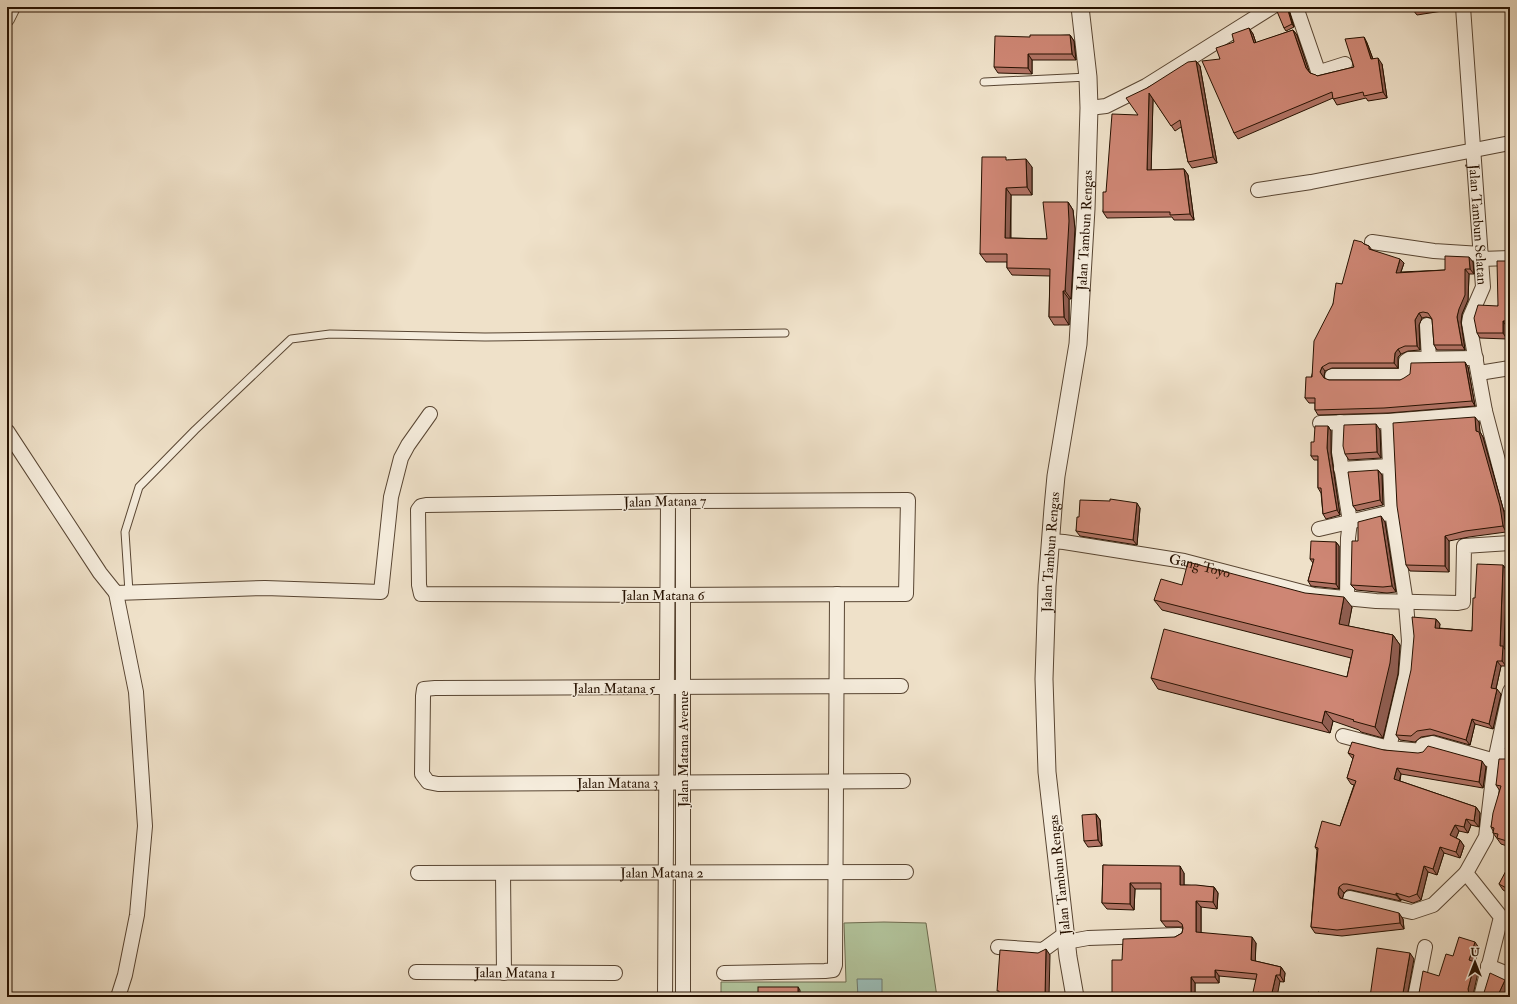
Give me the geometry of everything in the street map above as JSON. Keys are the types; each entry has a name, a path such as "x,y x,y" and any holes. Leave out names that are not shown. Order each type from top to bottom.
{"street":[{"path":"7,19 13,7"},
{"name":"Jalan Tambun Rengas","path":"1075,997 1047,772 1044,679 1047,586 1064,542 1056,476 1078,344 1086,209 1097,107 1088,77 1080,7"},
{"path":"1097,107 1146,86 1272,7"},
{"path":"1296,7 1318,71 1320,72 1345,64"},
{"name":"Jalan Tambun Selatan","path":"1463,7 1483,289 1470,317 1469,323 1485,411 1510,506"},
{"path":"1258,190 1312,182 1510,143"},
{"path":"1372,242 1434,251 1510,258"},
{"path":"1427,325 1429,359"},
{"path":"1332,376 1403,376 1406,374 1407,359 1476,358"},
{"path":"1479,373 1510,368"},
{"path":"1320,423 1388,421 1477,414 1485,411"},
{"path":"122,593 265,588 381,592 391,497 401,458 408,445 430,414"},
{"path":"1388,421 1392,512 1406,603 1409,641 1406,675 1389,748"},
{"path":"1340,422 1339,452 1350,522 1348,538 1347,598"},
{"path":"7,431 100,573 122,593 136,692 145,826 137,915 125,975 118,997"},
{"path":"1341,469 1390,466"},
{"name":"Jalan Matana 7","path":"420,594 418,510 421,506 668,501 908,500 906,594"},
{"name":"Jalan Matana Avenue","path":"666,997 668,501"},
{"name":"Jalan Matana Avenue","path":"683,501 683,997"},
{"path":"1319,529 1392,512"},
{"name":"Gang Toyo","path":"1064,542 1184,561 1314,595 1406,603 1463,602 1464,546 1510,543"},
{"name":"Jalan Matana 6","path":"420,594 906,594"},
{"path":"724,973 833,970 835,965 836,594"},
{"name":"Jalan Matana 5","path":"428,782 422,774 422,696 424,689 901,686"},
{"path":"1350,898 1412,912 1433,905 1466,873 1486,837 1501,757 1510,691"},
{"path":"1343,736 1389,748 1422,751 1423,744 1432,743 1501,757"},
{"name":"Jalan Matana 3","path":"428,782 438,784 904,781"},
{"name":"Jalan Matana 2","path":"418,873 906,872"},
{"path":"503,873 504,973"},
{"path":"1466,873 1506,916 1488,966 1481,997"},
{"path":"998,948 1043,950 1068,939 1179,936"},
{"path":"1415,997 1425,947"},
{"path":"1488,966 1510,975"},
{"name":"Jalan Matana 1","path":"416,972 615,974"}],"lane":[{"path":"984,82 1088,77"},
{"path":"122,593 125,532 139,487 195,430 291,339 330,334 485,337 785,333"}],"green space":[{"path":"844,923 926,923 937,997 721,997 721,982 846,982"}],"water":[{"path":"857,979 882,979 882,997 858,997"}],"building":[{"path":"1278,7 1287,7 1292,24 1284,28 1276,9"},
{"path":"1413,7 1430,7 1413,10"},
{"path":"1249,28 1254,43 1293,30 1306,68 1310,73 1317,76 1354,67 1345,39 1364,37 1371,59 1378,58 1383,92 1364,96 1363,92 1333,99 1332,92 1234,133 1202,61 1220,59 1216,48 1234,42 1232,34"},
{"path":"1030,35 1070,35 1072,54 1028,54 1028,68 994,67 995,36 1030,37"},
{"path":"1196,61 1213,157 1188,162 1180,120 1171,126 1149,93 1147,170 1184,169 1190,214 1170,215 1170,212 1103,212 1103,192 1106,192 1112,114 1138,115 1126,98 1147,88 1188,62"},
{"path":"982,157 1006,157 1006,160 1026,159 1027,187 1006,188 1005,238 1047,239 1043,202 1068,202 1069,221 1065,291 1063,291 1064,317 1049,317 1050,269 1007,268 1007,254 980,254"},
{"path":"1354,240 1369,246 1369,249 1400,259 1396,273 1445,270 1445,256 1469,257 1470,269 1465,269 1465,295 1457,317 1462,345 1434,345 1432,319 1428,313 1423,312 1419,313 1415,320 1417,346 1405,346 1398,349 1395,353 1394,363 1329,363 1322,367 1320,372 1324,378 1329,380 1400,380 1410,374 1411,363 1465,362 1472,401 1384,408 1315,410 1315,398 1305,398 1306,377 1312,377 1314,341 1333,304 1336,283 1342,284"},
{"path":"1510,260 1510,321 1503,321 1503,333 1477,333 1474,318 1478,305 1498,306 1497,261"},
{"path":"1475,417 1476,431 1479,432 1500,506 1503,526 1465,531 1445,536 1445,566 1406,565 1397,506 1393,423"},
{"path":"1376,424 1377,452 1345,454 1343,446 1344,425"},
{"path":"1315,426 1328,426 1327,448 1337,510 1323,514 1321,488 1318,488 1318,456 1311,456 1311,442 1314,442"},
{"path":"1378,470 1380,500 1353,506 1348,472"},
{"path":"1110,499 1137,503 1133,540 1076,531 1080,500 1110,501"},
{"path":"1381,516 1392,586 1383,587 1351,585 1352,541 1358,541 1358,522"},
{"path":"1311,541 1336,542 1336,584 1308,581 1314,559 1310,559"},
{"path":"1188,562 1305,593 1344,597 1339,624 1393,635 1390,663 1375,727 1325,711 1322,723 1151,678 1164,629 1347,677 1353,650 1154,600 1161,579 1182,585"},
{"path":"1477,564 1503,565 1500,646 1503,646 1502,661 1497,661 1491,688 1497,689 1489,724 1472,719 1466,740 1430,729 1417,731 1411,736 1396,735 1411,670 1414,636 1412,617 1436,619 1435,628 1472,631 1473,598 1475,598"},
{"path":"1352,742 1384,750 1418,753 1423,752 1428,746 1482,761 1479,782 1397,768 1394,779 1476,807 1474,821 1466,819 1464,827 1455,825 1450,835 1460,840 1456,852 1440,847 1433,869 1424,866 1417,894 1409,897 1396,893 1396,895 1347,884 1343,884 1339,887 1338,894 1340,898 1399,913 1400,923 1337,930 1311,927 1318,848 1315,847 1322,821 1340,826 1356,781 1347,778 1354,755 1348,753"},
{"path":"1510,758 1510,842 1497,838 1498,834 1493,833 1494,828 1491,827 1493,813 1501,786 1496,785 1499,759"},
{"path":"1096,814 1098,840 1084,841 1082,815"},
{"path":"1103,865 1180,866 1180,885 1214,887 1213,902 1196,901 1196,932 1252,937 1251,960 1281,967 1280,975 1276,975 1271,997 1252,997 1257,974 1215,970 1215,977 1191,977 1191,997 1112,997 1112,960 1122,960 1123,939 1175,937 1182,933 1183,928 1182,924 1178,921 1161,921 1161,883 1130,883 1130,904 1102,903"},
{"path":"1509,865 1510,866 1510,890 1499,884"},
{"path":"1459,937 1475,942 1469,960 1475,962 1468,989 1471,997 1415,997 1419,993 1423,971 1439,976 1446,954 1453,956"},
{"path":"1510,942 1510,950 1507,949"},
{"path":"1377,948 1410,953 1403,993 1405,997 1370,997"},
{"path":"1046,949 1045,997 999,997 999,991 997,991 1000,950 1038,953"},
{"path":"1490,973 1505,980 1498,995 1503,997 1482,997"},
{"path":"758,987 798,987 798,997 758,997"},
{"path":"1318,992 1332,997 1316,997"}]}
